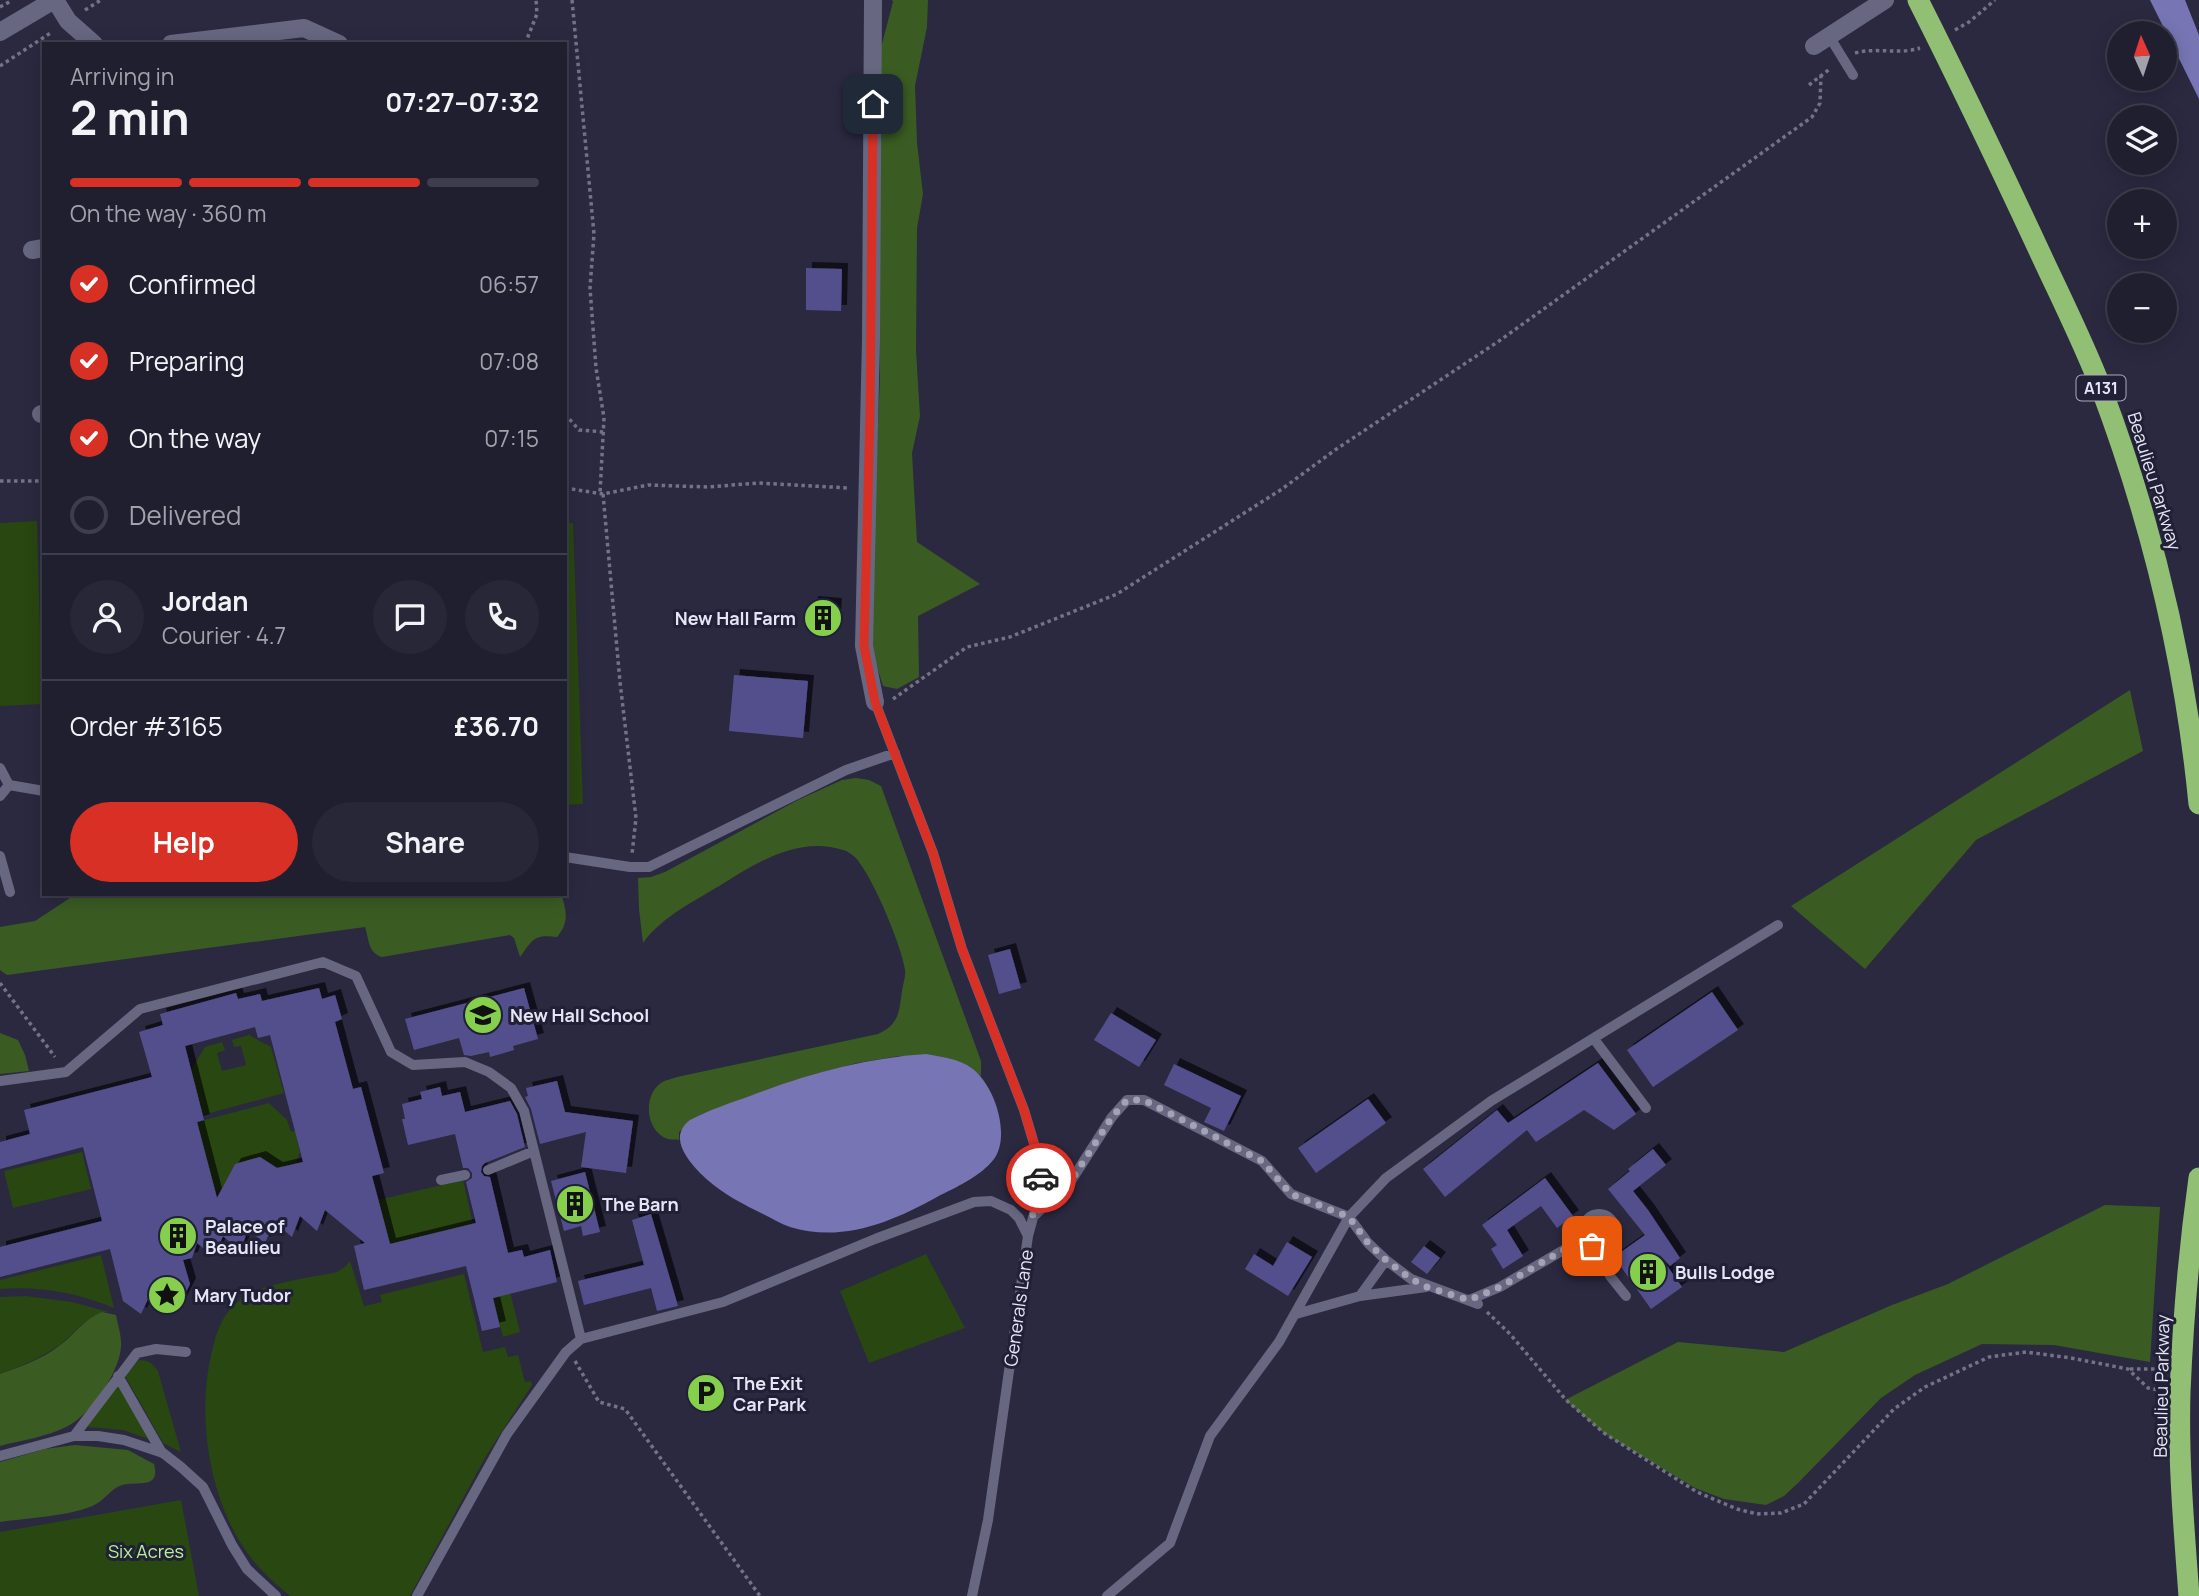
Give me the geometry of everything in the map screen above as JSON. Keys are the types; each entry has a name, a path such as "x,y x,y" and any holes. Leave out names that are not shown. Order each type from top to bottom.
{"highway":[{"name":"Beaulieu Parkway","path":"1917,0 2002,169 2100,386 2141,504 2172,621 2194,749 2199,804"},
{"name":"Beaulieu Parkway","path":"2189,1596 2180,1391 2186,1297 2199,1178"}],"street":[{"path":"0,33 55,0 68,21 92,42"},
{"name":"Generals Lane","path":"873,0 864,646 876,707"},
{"path":"1822,41 1885,0"},
{"path":"189,42 304,29 334,42"}],"lane":[{"path":"1822,41 1843,60 1853,75"},
{"name":"Generals Lane","path":"876,707 933,853 962,949 1024,1110 1041,1167 1039,1196 1028,1236 988,1520 972,1596"},
{"path":"567,856 630,867 649,867 846,770 895,753"},
{"path":"0,768 9,785"},
{"path":"9,785 42,791"},
{"path":"0,796 9,785"},
{"path":"0,856 10,892"},
{"path":"1107,1596 1170,1543 1210,1436 1279,1342 1349,1217 1386,1178 1491,1101 1777,925"},
{"path":"0,1081 66,1072 140,1009 323,962 356,976 391,1052 413,1065 465,1062 489,1072 511,1088 524,1111 580,1339"},
{"path":"1594,1039 1646,1108"},
{"path":"1032,1217 1071,1181 1112,1117 1127,1100 1144,1100 1262,1161 1291,1194 1349,1217 1368,1243 1411,1279 1473,1302 1584,1238"},
{"path":"488,1170 534,1151"},
{"path":"441,1180 464,1175"},
{"path":"417,1596 507,1434 566,1352 580,1339 723,1301 974,1202 991,1201 1011,1210 1028,1236"},
{"path":"1596,1247 1607,1245 1615,1234 1614,1225 1602,1214 1589,1217 1583,1227 1584,1238 1596,1247 1610,1276 1626,1296"},
{"path":"1360,1296 1386,1260"},
{"path":"1296,1314 1360,1296 1427,1287"},
{"path":"74,1436 137,1353 156,1349 186,1352"},
{"path":"118,1376 163,1453 203,1488 247,1569 276,1596"},
{"path":"0,1456 74,1436 124,1440 163,1453"}],"path":[{"path":"0,7 13,0"},
{"path":"0,66 101,0"},
{"path":"526,42 537,14 536,0"},
{"path":"572,0 594,234 590,288 596,368 604,418 601,494 636,818 630,867"},
{"path":"1809,85 1852,54 1864,50 1910,51 1937,39 1969,22 1995,0"},
{"path":"876,707 967,647 1010,637 1117,594 1282,489 1335,450 1499,341 1812,117 1819,103 1821,75"},
{"path":"567,416 579,430 604,432"},
{"path":"0,481 42,481"},
{"path":"567,488 601,494 648,485 708,487 769,484 868,489"},
{"path":"0,983 66,1072"},
{"path":"1473,1302 1510,1334 1566,1400 1604,1433 1697,1492 1737,1510 1757,1514 1781,1513 1804,1504 1894,1409 1925,1387 1989,1357 2026,1352 2071,1358 2128,1369 2148,1388 2180,1391"},
{"path":"575,1360 599,1402 625,1409 760,1596"}],"green space":[{"path":"892,0 928,0 927,27 915,86 917,143 923,194 917,228 916,351 920,416 912,453 917,542 980,584 918,616 919,677 897,689 883,686 873,654 873,549 880,376 877,252 879,55"},
{"path":"37,521 42,704 0,706 0,523"},
{"path":"567,523 573,523 583,804 567,805"},
{"path":"2130,690 2143,751 1976,840 1865,969 1791,906"},
{"path":"856,778 881,786 981,1061 981,1076 969,1066 899,1056 857,1063 792,1081 702,1114 679,1132 679,1140 668,1139 655,1129 649,1113 651,1096 663,1082 878,1034 891,1026 899,1011 905,970 880,899 858,860 845,851 827,846 811,846 796,848 766,859 680,909 643,943 638,878 665,872 798,800 842,780"},
{"path":"73,896 562,896 566,917 564,927 557,937 543,936 535,939 520,957 514,938 510,935 382,957 372,949 365,927 7,975 0,970 0,927 35,921"},
{"path":"0,1033 18,1040 29,1071 0,1074"},
{"path":"249,1035 271,1047 284,1093 203,1115 191,1070 205,1047 222,1042 225,1050 217,1053 222,1071 246,1065 241,1046 234,1047 232,1040"},
{"path":"269,1103 287,1120 291,1132 295,1131 300,1152 296,1163 280,1170 260,1157 235,1164 222,1189 215,1191 197,1122"},
{"path":"82,1152 91,1189 13,1208 4,1171"},
{"path":"463,1180 473,1224 390,1244 378,1200"},
{"path":"2105,1205 2160,1207 2150,1362 2054,1345 1982,1344 1915,1375 1881,1398 1798,1483 1784,1496 1766,1505 1724,1499 1695,1488 1605,1434 1565,1400 1678,1342 1784,1352 1948,1284"},
{"path":"926,1254 965,1328 869,1363 840,1291"},
{"path":"101,1255 114,1308 58,1292 0,1289 0,1280"},
{"path":"350,1261 364,1306 382,1302 380,1295 464,1274 483,1352 505,1347 508,1357 518,1355 525,1382 531,1381 532,1385 486,1456 410,1596 290,1596 252,1559 226,1515 217,1490 205,1410 210,1360 223,1320 240,1300 273,1285 337,1272"},
{"path":"487,1273 507,1280 520,1332 503,1337"},
{"path":"25,1296 72,1302 109,1312 87,1320 49,1352 0,1374 0,1297"},
{"path":"102,1312 116,1315 121,1347 115,1369 94,1403 77,1421 60,1430 0,1446 0,1374 52,1351 90,1318"},
{"path":"139,1360 150,1362 158,1371 181,1452 163,1443 125,1376"},
{"path":"118,1384 149,1439 123,1430 88,1427 89,1421"},
{"path":"75,1445 128,1450 154,1464 154,1478 146,1483 122,1485 87,1508 0,1522 0,1462 45,1449"},
{"name":"Six Acres","path":"181,1500 199,1596 0,1596 0,1532"}],"shaded area":[{"path":"2150,0 2185,0 2199,35 2199,99 2177,55 2177,21 2160,21"},
{"path":"926,1054 967,1065 985,1082 992,1094 1000,1122 999,1148 994,1159 975,1176 884,1222 829,1233 790,1227 720,1190 694,1167 681,1146 681,1133 690,1120 720,1107 836,1068"}],"building":[{"path":"806,268 842,269 841,311 806,310"},
{"name":"New Hall Farm","path":"812,602 836,604 834,634 810,632"},
{"path":"734,675 808,681 803,738 729,731"},
{"path":"1010,949 1021,988 999,994 988,955"},
{"path":"319,988 322,999 335,995 342,1019 335,1022 353,1089 361,1087 384,1173 372,1176 390,1244 476,1223 466,1182 472,1178 472,1173 468,1168 463,1168 455,1134 408,1145 402,1119 405,1119 402,1104 422,1099 420,1092 440,1087 442,1096 460,1092 465,1112 510,1101 517,1114 525,1147 485,1163 481,1172 490,1177 508,1253 522,1250 524,1257 550,1250 557,1282 493,1298 500,1327 482,1331 466,1266 364,1290 354,1246 365,1243 325,1210 317,1231 300,1216 292,1237 274,1222 265,1243 248,1230 240,1251 223,1236 214,1257 197,1243 192,1258 183,1260 190,1284 180,1304 168,1294 148,1299 141,1314 123,1301 110,1249 0,1277 0,1247 102,1221 83,1147 0,1169 0,1142 30,1134 24,1110 152,1077 139,1032 163,1025 160,1014 236,993 238,999 260,994 262,1001","holes":["255,1027 258,1038 270,1035 303,1162 277,1168 260,1157 235,1164 217,1198 197,1122 204,1120 185,1046"]},
{"path":"524,988 538,1039 513,1046 514,1050 490,1057 489,1052 464,1055 459,1038 414,1050 405,1019"},
{"path":"1712,992 1738,1030 1653,1087 1627,1050"},
{"path":"1111,1013 1156,1040 1139,1067 1094,1040"},
{"path":"1598,1063 1636,1114 1614,1130 1584,1110 1536,1142 1527,1130 1445,1197 1423,1169 1497,1110 1508,1123"},
{"path":"1174,1064 1241,1096 1224,1131 1204,1122 1211,1108 1164,1085"},
{"path":"557,1081 565,1112 633,1121 626,1173 581,1167 586,1132 540,1144 525,1097 528,1096 526,1088"},
{"path":"1368,1099 1386,1123 1316,1173 1298,1148"},
{"path":"1653,1149 1666,1165 1633,1191 1680,1258 1670,1266 1658,1253 1682,1287 1651,1309 1614,1257 1645,1235 1608,1189"},
{"name":"The Barn","path":"585,1172 600,1232 583,1236 581,1226 564,1231 551,1181"},
{"path":"1545,1178 1573,1216 1557,1228 1541,1206 1507,1230 1523,1256 1503,1269 1491,1249 1497,1245 1482,1225"},
{"path":"651,1214 678,1306 657,1311 651,1288 584,1305 578,1281 644,1265 632,1220"},
{"path":"1287,1242 1312,1257 1288,1296 1245,1269 1254,1254 1273,1266"},
{"path":"1424,1246 1440,1258 1427,1274 1411,1262"}],"way so far":[{"path":"1041,1178 1032,1217 1071,1181 1112,1117 1127,1100 1144,1100 1262,1161 1291,1194 1349,1217 1368,1243 1386,1260 1411,1279 1427,1287 1469,1300 1500,1287 1584,1238 1592,1246"}],"place":[{"name":"New Hall Farm","path":"823,618"},
{"name":"New Hall School","path":"483,1015"},
{"name":"The Barn","path":"575,1204"},
{"name":"Palace of Beaulieu","path":"178,1236"},
{"name":"Bulls Lodge","path":"1648,1272"},
{"name":"Mary Tudor","path":"167,1295"},
{"name":"The Exit Car Park","path":"706,1393"}],"route":[{"path":"873,104 870,414 864,646 869,678 875,702 933,853 962,949 1024,1110 1041,1167 1041,1178"}]}
